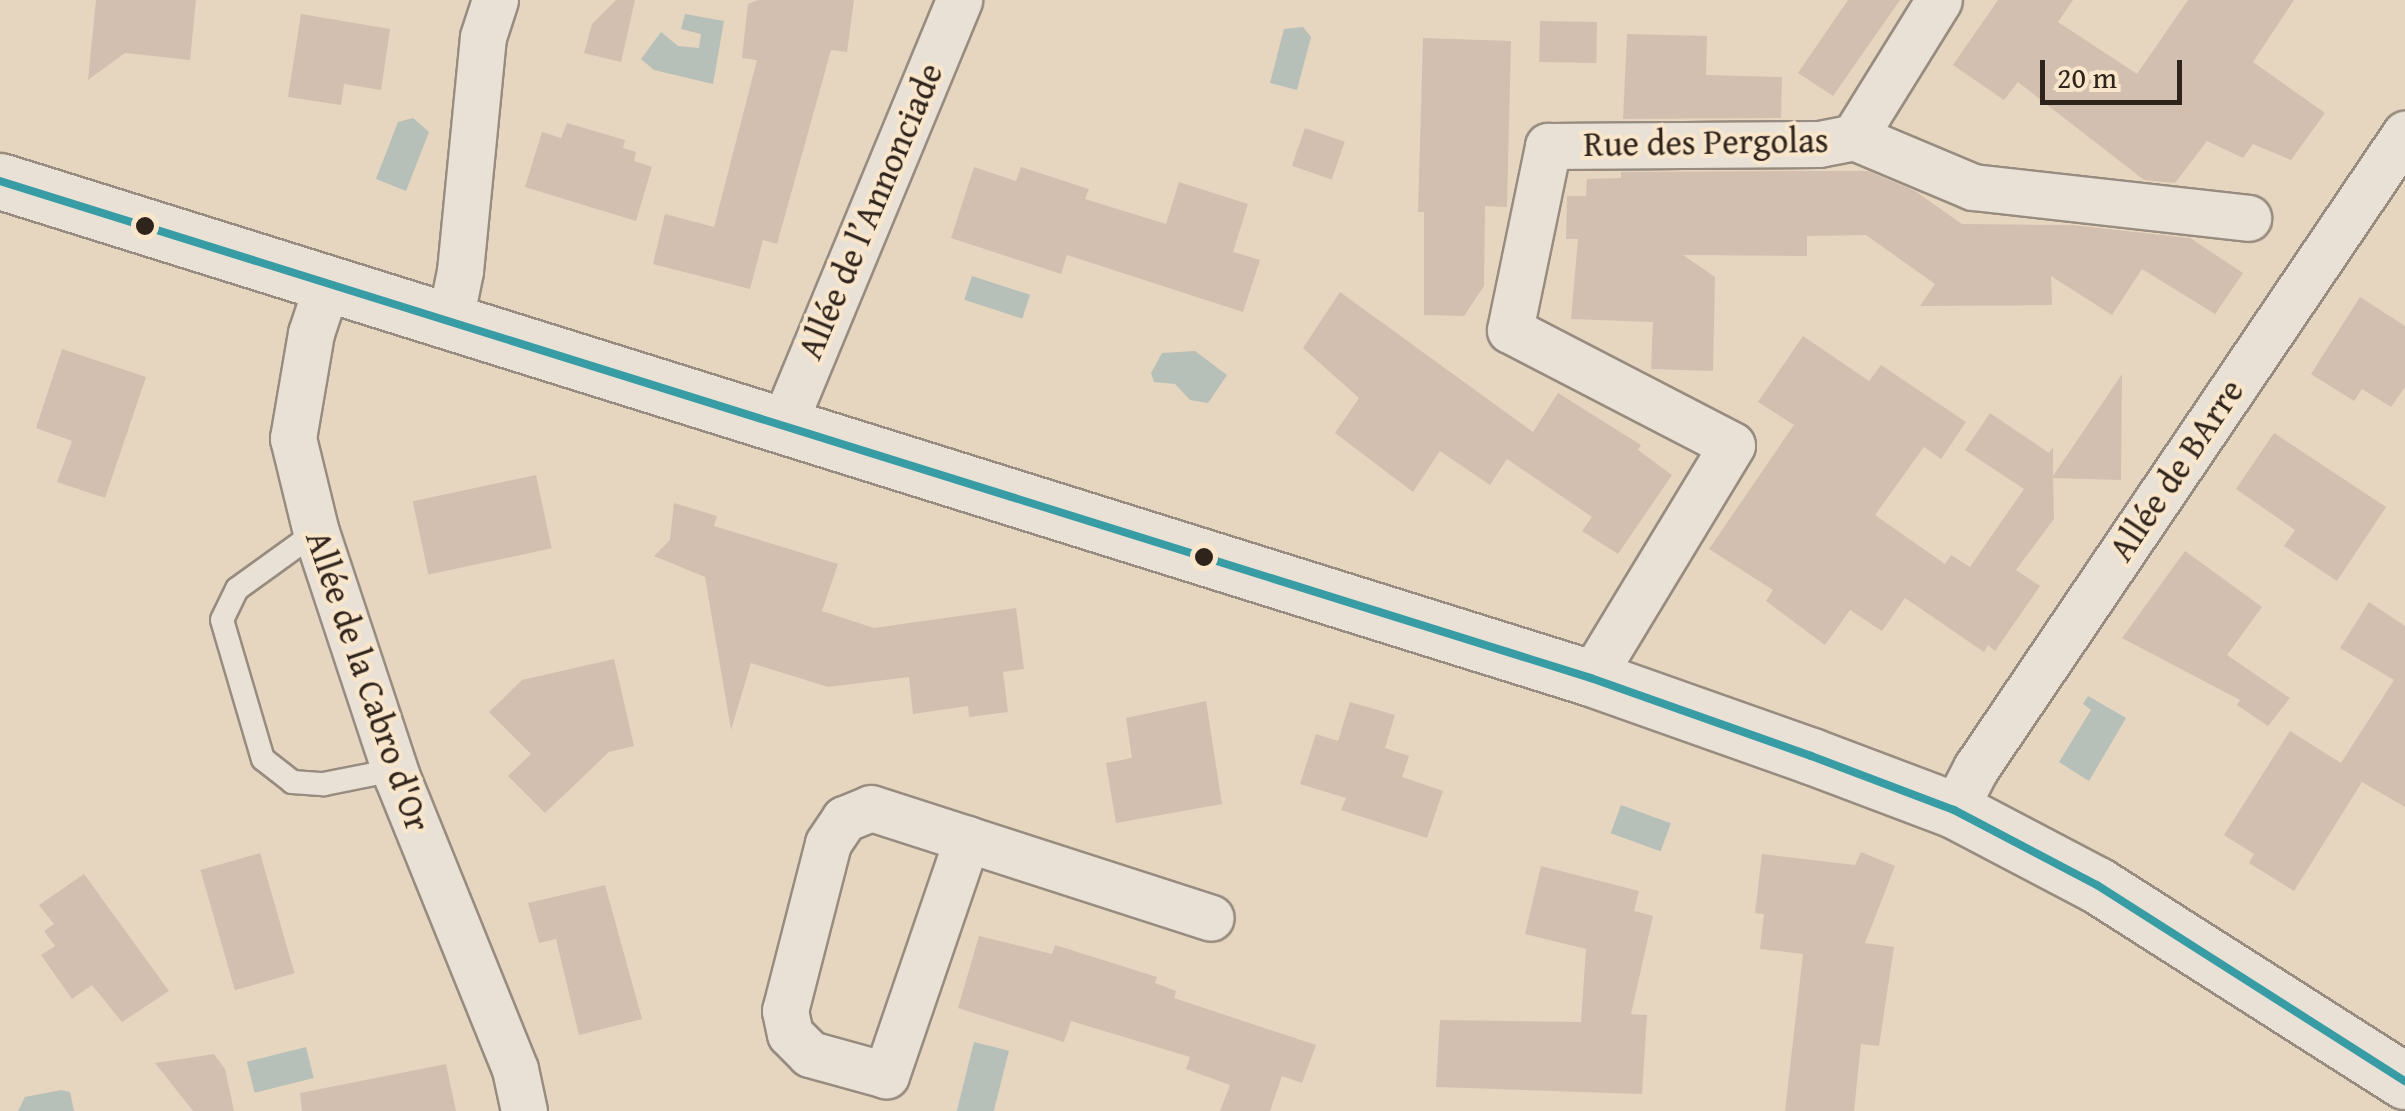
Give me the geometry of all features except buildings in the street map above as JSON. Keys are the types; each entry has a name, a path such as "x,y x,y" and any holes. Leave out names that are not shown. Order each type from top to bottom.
{"street":[{"path":"450,320 460,271 483,36 495,0"},
{"name":"Allée de l’Annonciade","path":"784,423 959,0"},
{"name":"Rue des Pergolas","path":"1854,137 1939,0"},
{"name":"Allée de BArre","path":"1954,810 1976,768 2405,134"},
{"name":"Rue des Pergolas","path":"1592,678 1732,446 1510,330 1548,146 1819,144 1854,137 1974,187 2248,218"},
{"path":"0,181 1592,678 1954,810 2098,886 2405,1080"},
{"name":"Allée de la Cabro d'Or","path":"328,282 311,334 294,438 316,532 394,770 519,1090 559,1111"},
{"path":"967,839 884,1093 810,1054 790,1034 785,1011 828,843 844,819 871,808 967,839 1211,918"}],"lane":[{"path":"316,532 237,589 222,620 263,759 292,782 324,784 394,770"}],"shaded area":[{"path":"685,14 724,21 713,84 654,70 641,59 661,32 678,46 699,48 701,34 681,29"},
{"path":"1303,27 1311,37 1297,90 1270,83 1284,29"},
{"path":"413,118 429,132 406,191 376,179 398,122"},
{"path":"972,276 1030,295 1022,319 964,300"},
{"path":"1195,351 1227,375 1208,403 1190,400 1175,384 1154,382 1151,373 1162,353"},
{"path":"2088,696 2126,718 2089,781 2059,762 2091,710 2083,704"},
{"path":"1621,805 1671,823 1661,851 1611,833"},
{"path":"974,1042 1009,1051 994,1111 957,1111"},
{"path":"306,1047 314,1078 255,1093 247,1062"},
{"path":"70,1092 74,1111 18,1111 25,1097"}],"transit line":[{"name":"20","path":"0,181 1591,678 1811,756 1954,810 2097,885 2405,1081"}]}
